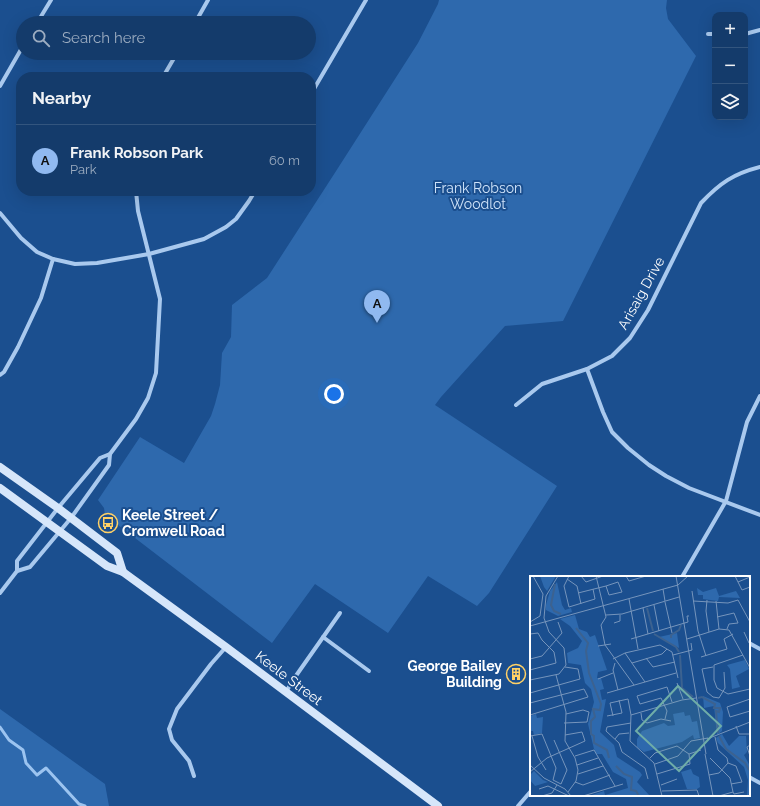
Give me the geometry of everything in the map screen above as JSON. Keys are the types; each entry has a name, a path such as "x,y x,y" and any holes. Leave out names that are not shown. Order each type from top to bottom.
{"main road":[{"path":"0,467 58,508 117,553 124,572"},
{"name":"Keele Street","path":"0,488 107,566 124,572 438,806"}],"street":[{"path":"41,16 51,0"},
{"path":"198,16 208,0"},
{"path":"316,85 366,0"},
{"path":"748,33 760,30"},
{"path":"0,86 16,58"},
{"path":"166,72 173,60"},
{"name":"Arisaig Drive","path":"516,404 542,384 587,369 612,356 630,338 648,310 701,203 726,180 745,171 760,167"},
{"path":"0,593 17,571 30,567 71,518 109,465 110,454 136,419 148,398 156,373 160,298 138,211 136,196"},
{"path":"0,213 21,238 37,252 75,264 97,263 149,254 204,239 226,227 236,219 252,196"},
{"path":"0,375 4,372 18,348 41,298 53,258"},
{"path":"587,369 612,432 628,448 649,465 689,488 760,515"},
{"path":"683,576 726,501 747,422 760,396"},
{"path":"17,571 17,561 58,508 100,458 110,454"},
{"path":"286,692 340,613"},
{"path":"323,636 369,671"},
{"path":"750,643 760,649"},
{"path":"194,776 189,761 172,740 169,729 177,710 211,664 226,647"},
{"path":"750,778 760,783"},
{"path":"518,806 530,792"}],"green space":[{"name":"Frank Robson Woodlot","path":"439,0 667,0 666,8 668,19 696,56 563,321 505,326 435,405 557,486 489,593 477,606 428,576 388,633 315,584 272,643 105,515 104,508 98,500 140,437 184,463 211,416 215,404 220,385 222,353 231,337 232,305 267,278 418,43"},
{"path":"0,709 105,784 109,806 0,806"}],"waterway":[{"path":"0,727 9,740 23,750 26,763 37,775 46,768 79,804 85,806"}],"place":[{"name":"Frank Robson Park","path":"377,323"},
{"name":"Keele Street / Cromwell Road","path":"108,523"},
{"name":"George Bailey Building","path":"516,674"}]}
